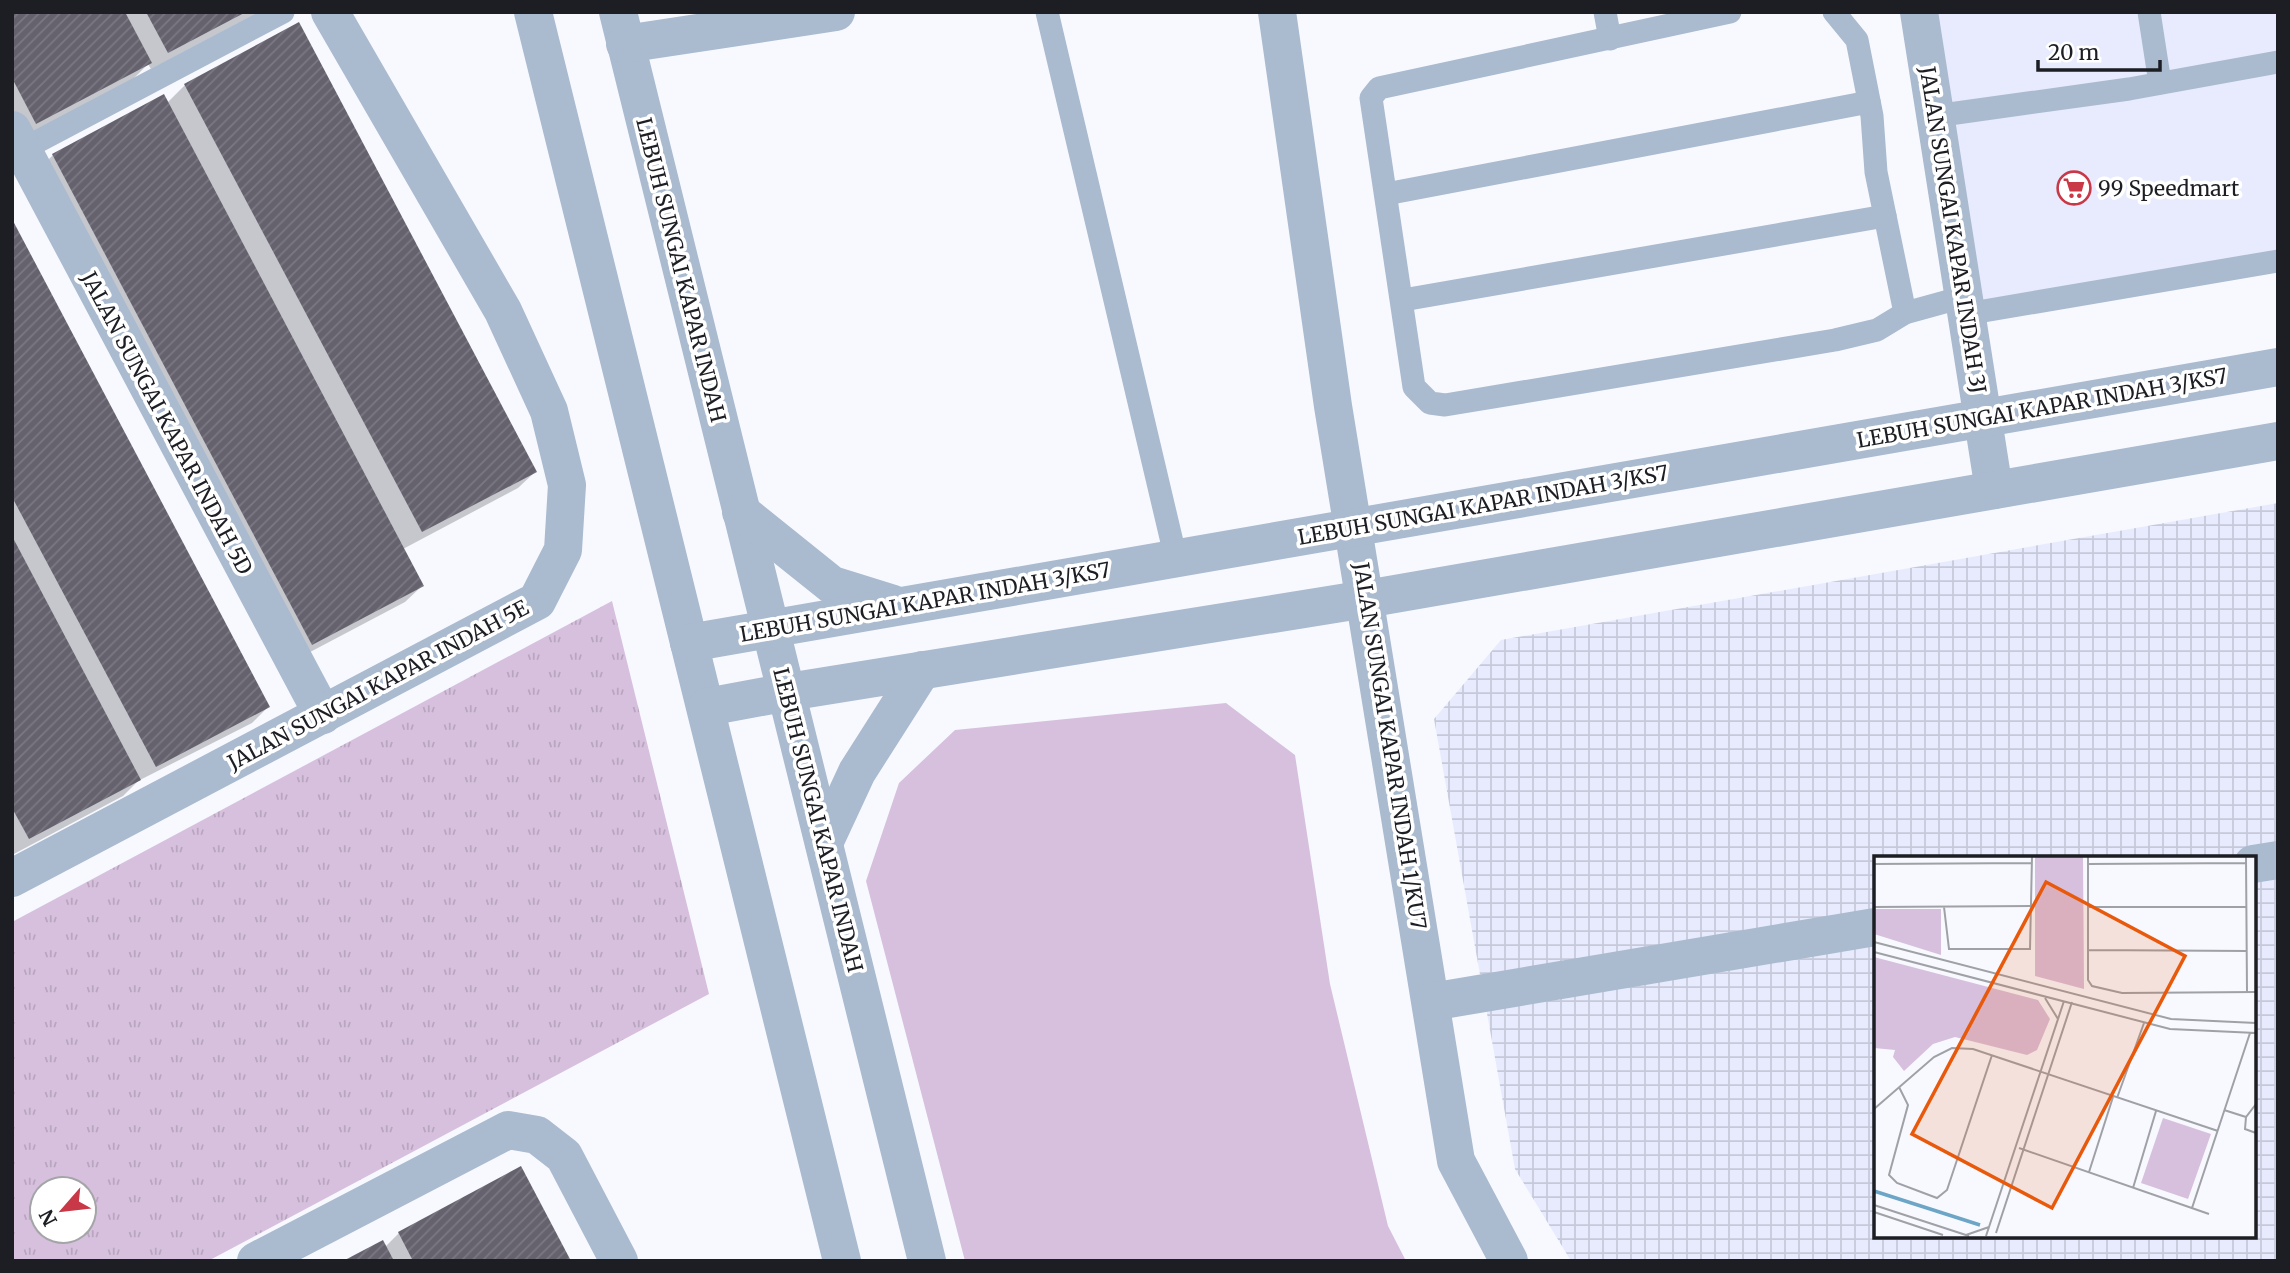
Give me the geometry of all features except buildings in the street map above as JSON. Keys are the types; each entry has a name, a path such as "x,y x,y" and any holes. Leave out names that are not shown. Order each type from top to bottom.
{"street":[{"name":"JALAN SUNGAI KAPAR INDAH 5E","path":"14,873 323,715 537,601 563,550 567,485 549,411 503,311 330,12"},
{"path":"533,12 842,1261"},
{"path":"622,28 836,12"},
{"name":"JALAN SUNGAI KAPAR INDAH 1/KU7","path":"1277,12 1333,406 1457,1161 1509,1261"},
{"name":"JALAN SUNGAI KAPAR INDAH 3J","path":"1919,12 1994,490"},
{"name":"LEBUH SUNGAI KAPAR INDAH","path":"622,28 927,1261"},
{"name":"JALAN SUNGAI KAPAR INDAH 5D","path":"16,145 323,715"},
{"name":"LEBUH SUNGAI KAPAR INDAH 3/KS7","path":"689,643 2278,367"},
{"path":"707,708 788,692 1366,599 2278,441"},
{"path":"741,512 832,585 901,606"},
{"path":"824,843 857,772 922,670"},
{"path":"2255,864 2278,860"},
{"path":"1431,1002 1874,927"},
{"path":"256,1261 508,1130 537,1135 564,1156 619,1261"}],"lane":[{"path":"16,145 283,12"},
{"path":"1047,12 1175,559"},
{"path":"1605,12 1610,39"},
{"path":"1730,12 1379,88 1371,98 1414,387 1430,403 1445,405 1835,340 1877,330 1905,313 2278,261"},
{"path":"1834,12 1857,40 1869,103 1875,172 1905,313"},
{"path":"2149,12 2160,83"},
{"path":"1935,116 2160,83 2278,62"},
{"path":"1385,194 1869,103"},
{"path":"1403,300 1885,216"}],"shaded area":[{"path":"1937,12 2278,12 2278,252 1981,303"},
{"path":"2278,503 2278,1261 1571,1261 1515,1169 1434,719 1501,640"}],"green space":[{"path":"612,601 709,994 208,1261 12,1261 12,922"},
{"path":"1226,703 1295,755 1330,984 1388,1226 1406,1261 965,1261 866,881 899,783 955,730"}],"place":[{"name":"99 Speedmart","path":"2074,188"}]}
